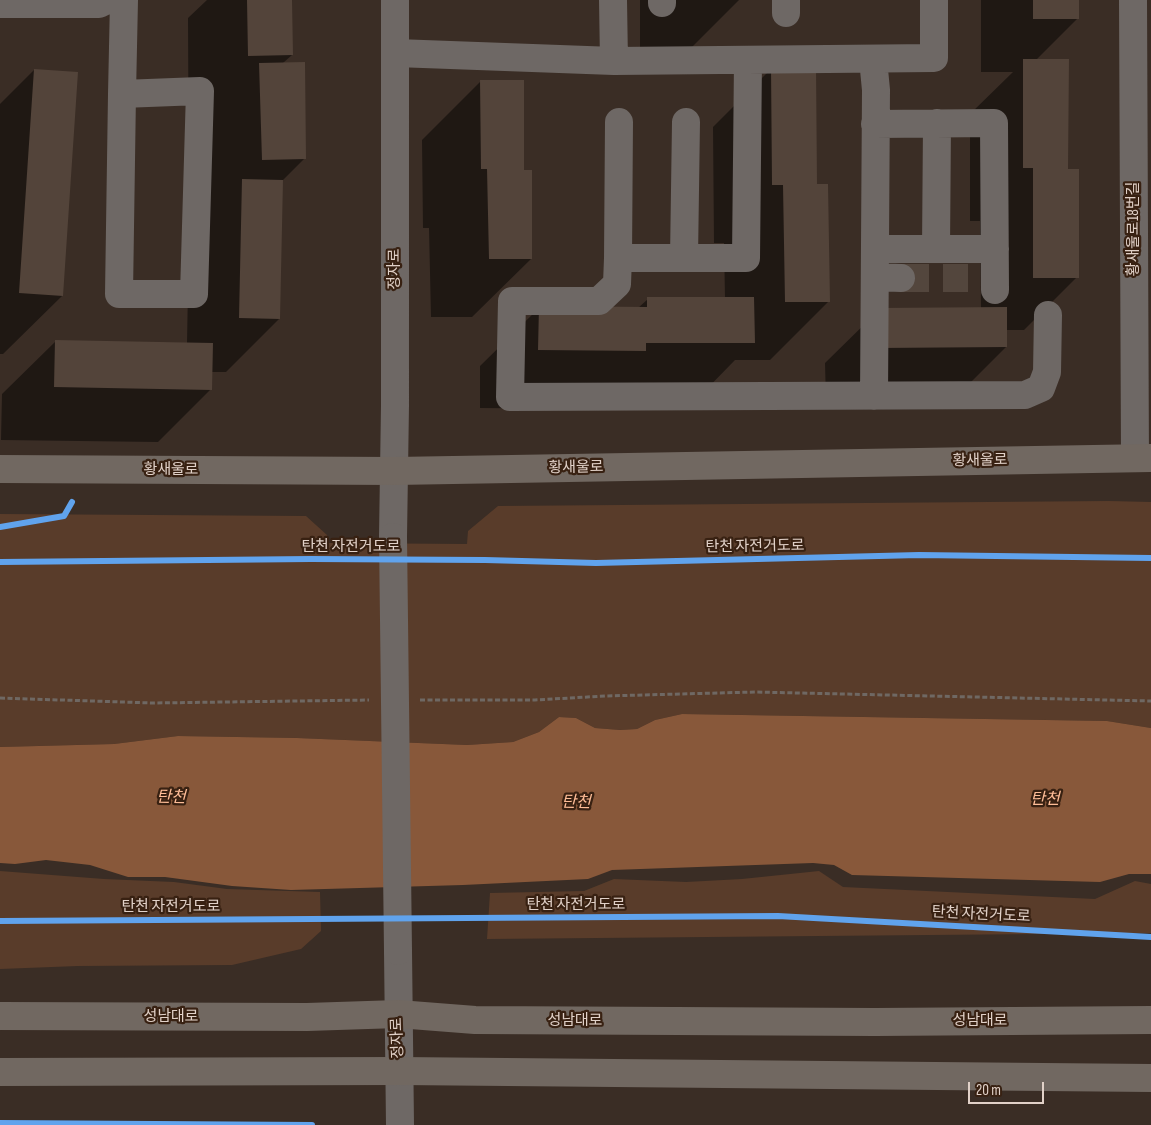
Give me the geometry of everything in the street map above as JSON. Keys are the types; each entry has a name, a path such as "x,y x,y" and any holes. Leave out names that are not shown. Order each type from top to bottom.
{"main road":[{"name":"황새울로","path":"0,469 394,471 1143,458"},
{"name":"성남대로","path":"0,1016 307,1018 398,1014 485,1020 865,1022 1151,1020"},
{"path":"0,1072 400,1071 1151,1078"}],"street":[{"path":"0,4 35,2 99,4 107,0"},
{"path":"122,94 200,91 194,294 119,294 122,94 124,0"},
{"name":"정자로","path":"395,0 393,538 400,1125"},
{"path":"613,0 614,61"},
{"path":"396,53 614,61 934,58 934,0"},
{"name":"황새울로18번길","path":"1133,0 1142,77 1143,458"},
{"path":"872,58 876,90 875,249 888,277 874,396"},
{"path":"618,258 746,258 748,60"},
{"path":"619,122 617,284 599,301 512,301 510,397 1025,395 1041,388 1047,372 1048,315"},
{"path":"684,258 686,122"},
{"path":"936,249 937,123"},
{"path":"875,124 994,123 995,290"},
{"path":"875,249 995,249"}],"path":[{"path":"418,700 535,700 755,692 1151,700"},
{"path":"0,698 153,703 379,700"}],"shaded area":[{"path":"1151,502 1151,728 1107,721 682,714 655,720 637,729 620,730 595,728 576,718 559,717 539,732 513,742 467,745 297,738 178,736 114,744 0,747 0,514 306,516 327,535 329,543 467,544 468,531 498,506"},
{"path":"0,871 174,882 227,889 320,892 321,931 301,949 232,965 78,966 0,969"},
{"path":"819,871 843,887 1095,899 1135,881 1151,884 1151,933 487,939 490,893 584,891 614,879 686,882 742,879"}],"water":[{"name":"탄천","path":"682,714 1107,721 1151,728 1151,874 1129,874 1100,882 852,875 834,865 813,863 612,870 588,879 291,890 232,886 165,877 128,877 90,865 46,860 15,864 0,863 0,747 114,744 178,736 297,738 467,745 513,742 539,732 559,717 576,718 595,728 620,730 637,729 655,720"}],"building":[{"path":"247,0 292,0 293,55 248,56"},
{"path":"1033,0 1079,0 1079,19 1033,19"},
{"path":"1023,59 1069,59 1068,169 1079,169 1079,278 1033,278 1033,168 1023,168"},
{"path":"305,62 306,159 262,160 259,63"},
{"path":"816,66 817,184 828,184 830,302 785,302 783,185 772,185 771,67"},
{"path":"34,69 78,72 63,296 19,293"},
{"path":"480,80 524,80 524,170 532,170 532,259 489,259 487,169 481,169"},
{"path":"242,179 283,180 280,319 239,318"},
{"path":"647,297 754,297 755,343 646,343 646,351 538,350 539,306 647,307"},
{"path":"1007,307 1007,347 878,348 878,308"},
{"path":"55,340 213,343 212,390 54,387"}],"tunnel":[{"path":"901,278 968,278"}],"cycle path":[{"path":"0,527 64,516 72,502"},
{"name":"탄천 자전거도로","path":"0,562 311,559 596,563 919,555 1151,558"},
{"name":"탄천 자전거도로","path":"0,921 778,916 1151,937"},
{"path":"0,1123 312,1125"}]}
